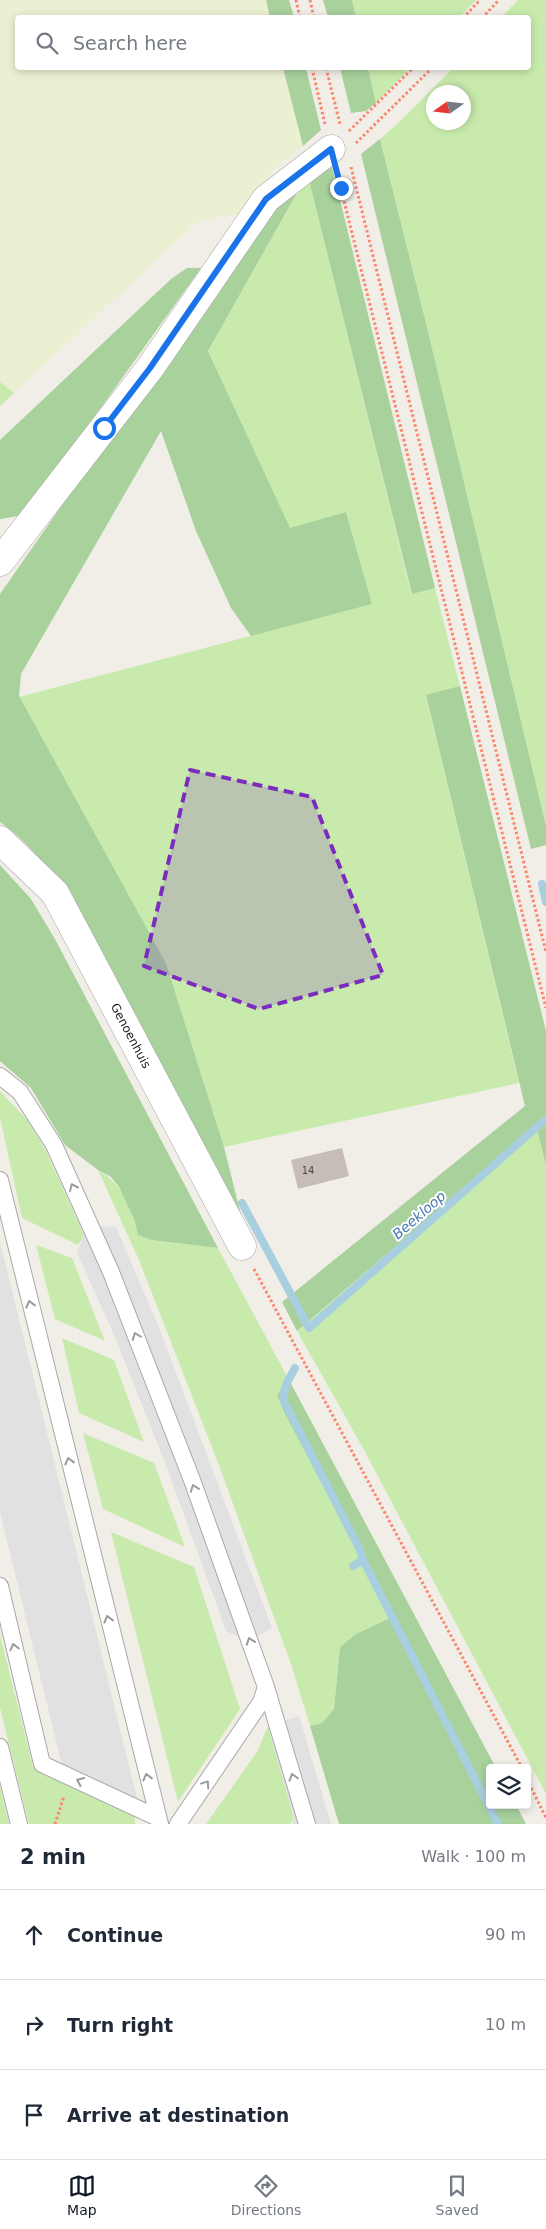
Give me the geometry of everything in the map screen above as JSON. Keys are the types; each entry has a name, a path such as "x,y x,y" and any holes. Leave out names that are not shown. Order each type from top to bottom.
{"street":[{"path":"0,562 150,368 266,199 344,145"},
{"name":"Genoenhuis","path":"0,840 55,893 242,1246"}],"lane":[{"path":"0,1076 20,1092 54,1145 111,1272 192,1480 266,1687 307,1824"},
{"path":"0,1180 158,1820"},
{"path":"0,1586 42,1764 158,1820"},
{"path":"178,1824 261,1702 266,1687"},
{"path":"0,1747 19,1824"}],"path":[{"path":"296,0 299,15"},
{"path":"310,0 313,15"},
{"path":"466,15 480,0"},
{"path":"485,15 499,0"},
{"path":"313,70 344,145 546,952"},
{"path":"326,70 546,1008"},
{"path":"344,145 411,70"},
{"path":"344,145 430,70"},
{"path":"242,1246 520,1764"},
{"path":"55,1824 71,1777"},
{"path":"531,1787 546,1818"}],"highlighted area":[{"path":"190,770 312,797 383,975 259,1009 144,966"}],"green space":[{"path":"0,0 266,0 270,15 15,15 15,70 284,70 303,146 272,171 241,215 224,216 196,223 14,393 0,382"},
{"path":"266,0 289,0 293,15 270,15"},
{"path":"323,0 352,0 356,15 327,15"},
{"path":"352,0 476,0 462,15 356,15"},
{"path":"518,0 546,0 546,826 426,323 380,139 426,95 426,130 471,130 471,85 436,85 451,70 531,70 531,15 503,15"},
{"path":"284,70 306,70 321,130 303,146"},
{"path":"340,70 368,70 376,103 366,111 351,113"},
{"path":"368,70 408,70 376,103"},
{"path":"380,139 546,826 546,845 531,849 361,154"},
{"path":"332,167 435,588 412,594 309,180"},
{"path":"309,180 411,593 435,588 460,686 426,696 519,1083 224,1147 166,963 19,697 372,604 346,512 290,529 208,351 302,184"},
{"path":"302,184 208,351 290,528 346,512 372,604 251,636 231,608 196,531 161,431 21,674 19,696 166,963 224,1147 245,1231 63,891 35,854 19,837 0,822 0,594 160,365 270,214"},
{"path":"187,268 201,268 24,515 0,519 0,440 171,279"},
{"path":"0,382 14,393 0,406"},
{"path":"460,686 546,1031 546,1165 536,1126 297,1331 282,1302 525,1106 426,695"},
{"path":"0,865 31,899 56,941 218,1248 151,1240 138,1235 134,1219 119,1187 111,1177 98,1170 65,1145 31,1088 0,1061"},
{"path":"0,1091 28,1121 45,1149 84,1235 78,1245 22,1218 0,1118"},
{"path":"536,1126 546,1165 546,1794 363,1448 297,1331"},
{"path":"98,1170 114,1182 125,1198 138,1235 151,1240 218,1248 288,1378 277,1395 284,1412 392,1617 356,1634 340,1647 334,1709 322,1723 310,1726 292,1667 220,1468 139,1260"},
{"path":"36,1245 72,1258 105,1341 55,1319"},
{"path":"62,1338 114,1360 144,1442 79,1413"},
{"path":"288,1378 494,1764 486,1764 486,1809 518,1809 526,1824 339,1824 310,1726 322,1723 334,1709 340,1647 356,1634 392,1617 284,1412 277,1395"},
{"path":"83,1433 154,1463 185,1547 103,1509"},
{"path":"111,1532 194,1567 240,1709 178,1802"},
{"path":"0,1635 33,1767 134,1813 135,1824 29,1824 0,1708"},
{"path":"268,1726 294,1819 290,1824 206,1824 257,1752"},
{"path":"0,1786 9,1824 0,1824"}],"shaded area":[{"path":"101,1226 116,1227 160,1330 272,1628 259,1635 240,1638 226,1631 166,1465 112,1330 77,1253 84,1235"},
{"path":"0,1242 141,1814 66,1782 0,1512"},
{"path":"299,1716 331,1824 292,1824 294,1819 268,1726"}],"building":[{"path":"342,1148 349,1176 298,1189 291,1160"}],"waterway":[{"path":"542,884 546,902"},
{"name":"Beekloop","path":"242,1203 309,1328 546,1119"},
{"name":"Beekloop","path":"295,1368 288,1380 284,1401 360,1550 363,1560 353,1566"},
{"path":"363,1560 498,1824"}],"route":[{"path":"104,428 150,368 266,199 331,149 341,188"}]}
